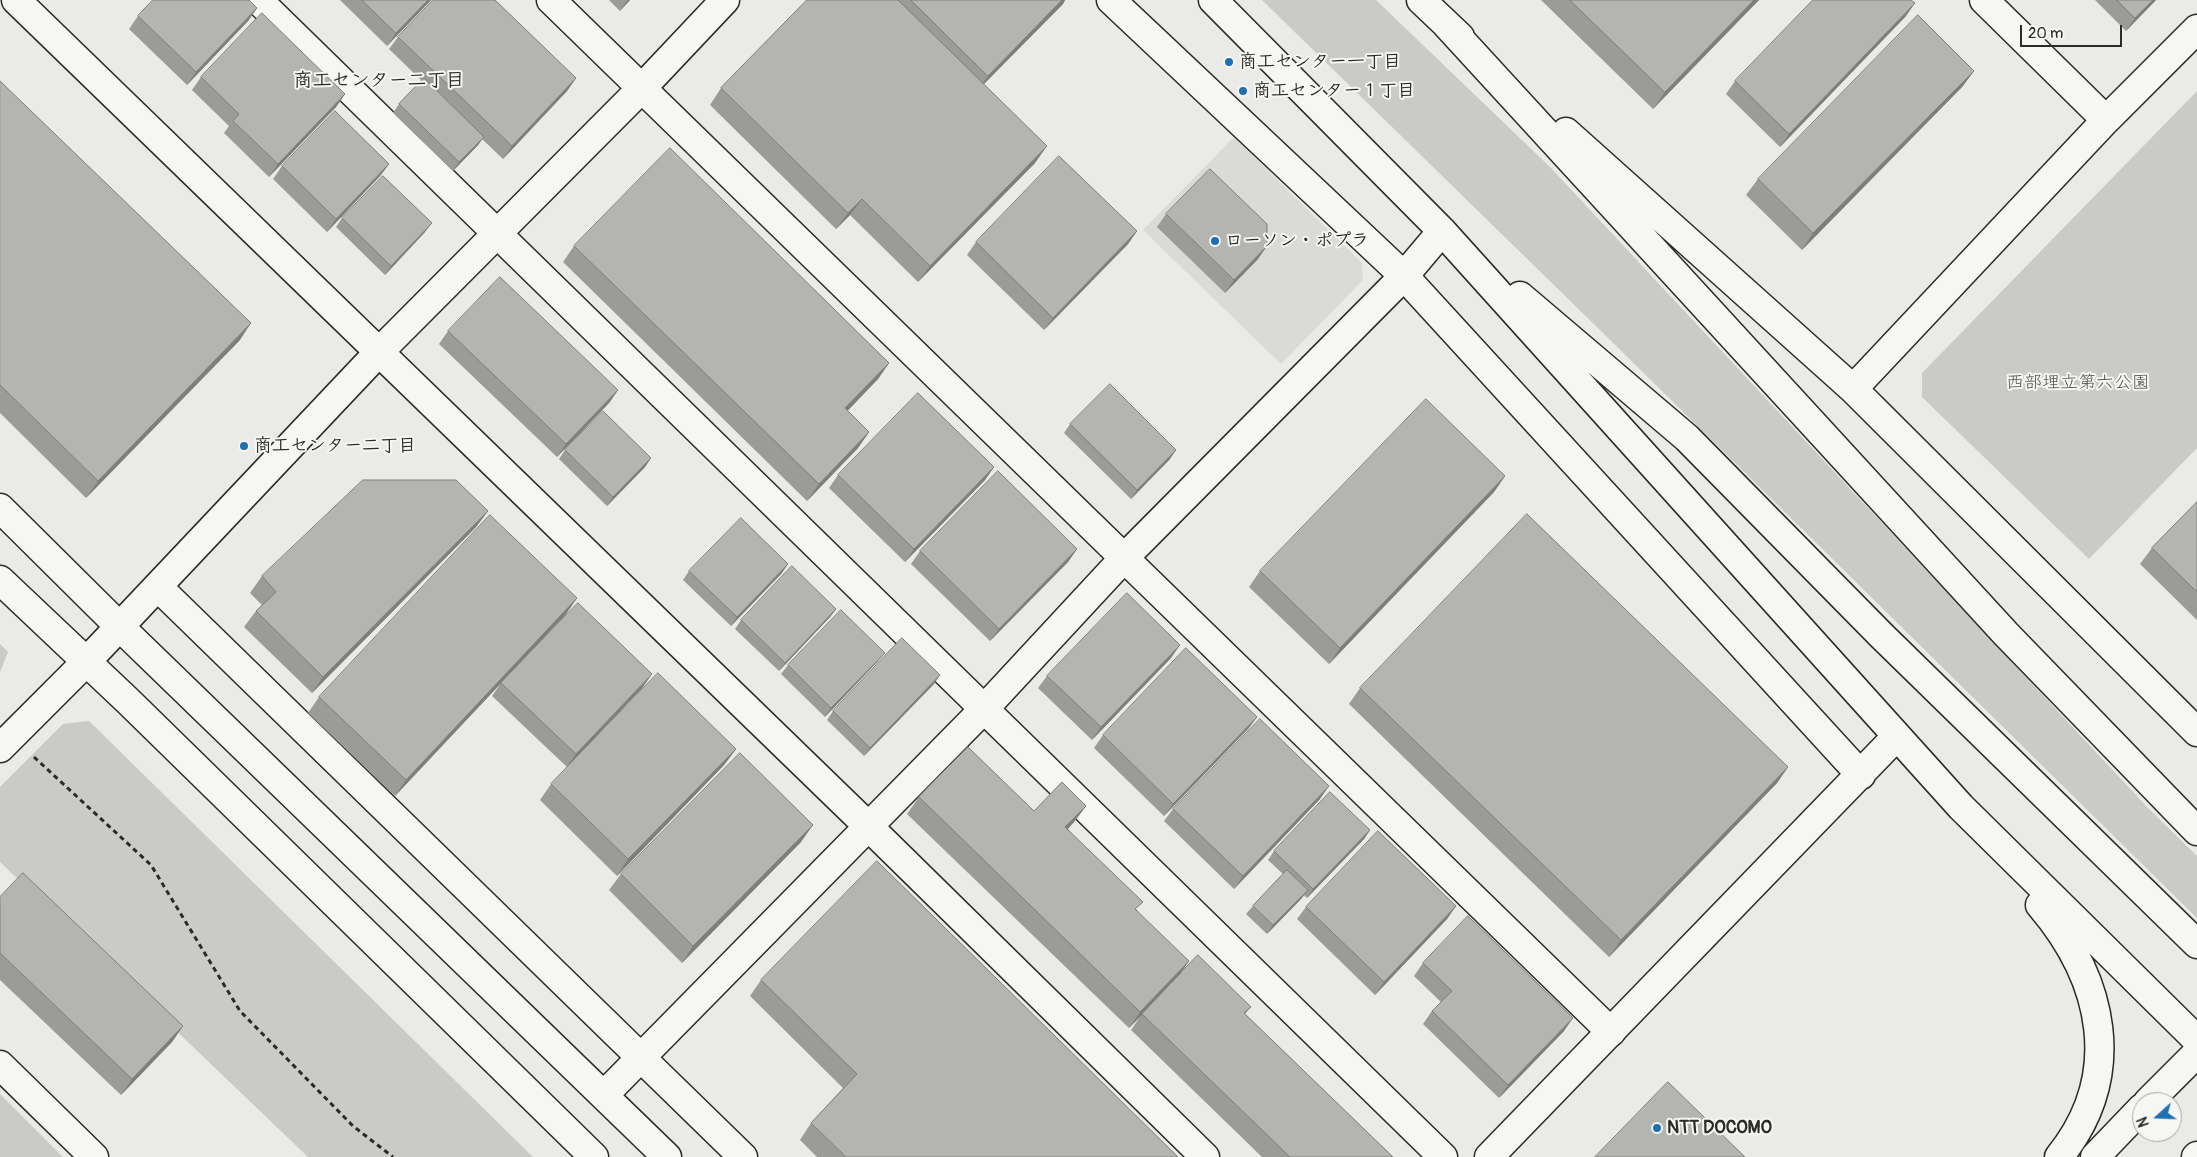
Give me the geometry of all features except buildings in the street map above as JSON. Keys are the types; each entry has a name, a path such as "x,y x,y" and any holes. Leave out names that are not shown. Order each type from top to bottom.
{"street":[{"path":"16,0 868,826 1206,1157"},
{"path":"258,0 1443,1157"},
{"path":"551,0 1611,1032"},
{"path":"13,750 87,661 119,626 379,352 641,89 725,0"},
{"path":"1111,0 1404,276 1861,775"},
{"path":"1213,0 1250,35 1442,231 1961,807 2197,1040"},
{"path":"1421,0 1852,389 2197,732"},
{"path":"1984,0 2106,120"},
{"path":"1446,24 2006,634 2197,831"},
{"path":"1852,389 2106,120 2197,28"},
{"path":"604,1095 984,709 1125,557 1404,276 1442,231"},
{"path":"1442,231 1688,438 1881,635 2197,944"},
{"path":"0,508 119,626 667,1157"},
{"path":"0,580 87,661 594,1157"},
{"path":"158,587 743,1157"},
{"path":"2159,695 2197,722"},
{"path":"1489,1157 1896,737"},
{"path":"1961,807 1991,850 2054,922 2081,966 2090,986 2099,1036 2097,1078 2085,1118 2075,1137 2059,1157"},
{"path":"2158,1092 2197,1053"},
{"path":"0,1065 94,1157"},
{"path":"2096,1157 2132,1119"}],"path":[{"path":"13,750 151,865 240,1011 353,1126 393,1157"}],"shaded area":[{"path":"1234,137 1362,263 1363,280 1281,364 1143,230"}],"green space":[{"path":"1262,0 1376,0 1550,167 2148,808 2197,856 2197,918 1601,331"},
{"name":"西部埋立第六公園","path":"2197,91 2197,448 2089,559 1922,397 1922,373"},
{"path":"0,644 8,652 0,672"},
{"path":"89,721 533,1157 308,1157 0,862 0,787 63,724"},
{"path":"0,1094 63,1157 0,1157"}],"place":[{"name":"商工センター一丁目","path":"1229,62"},
{"name":"商工センター１丁目","path":"1243,91"},
{"name":"ローソン・ポプラ","path":"1215,241"},
{"name":"商工センター二丁目","path":"244,446"},
{"name":"NTT DOCOMO","path":"1657,1128"}],"district":[{"name":"商工センター二丁目","path":"379,81"}]}
